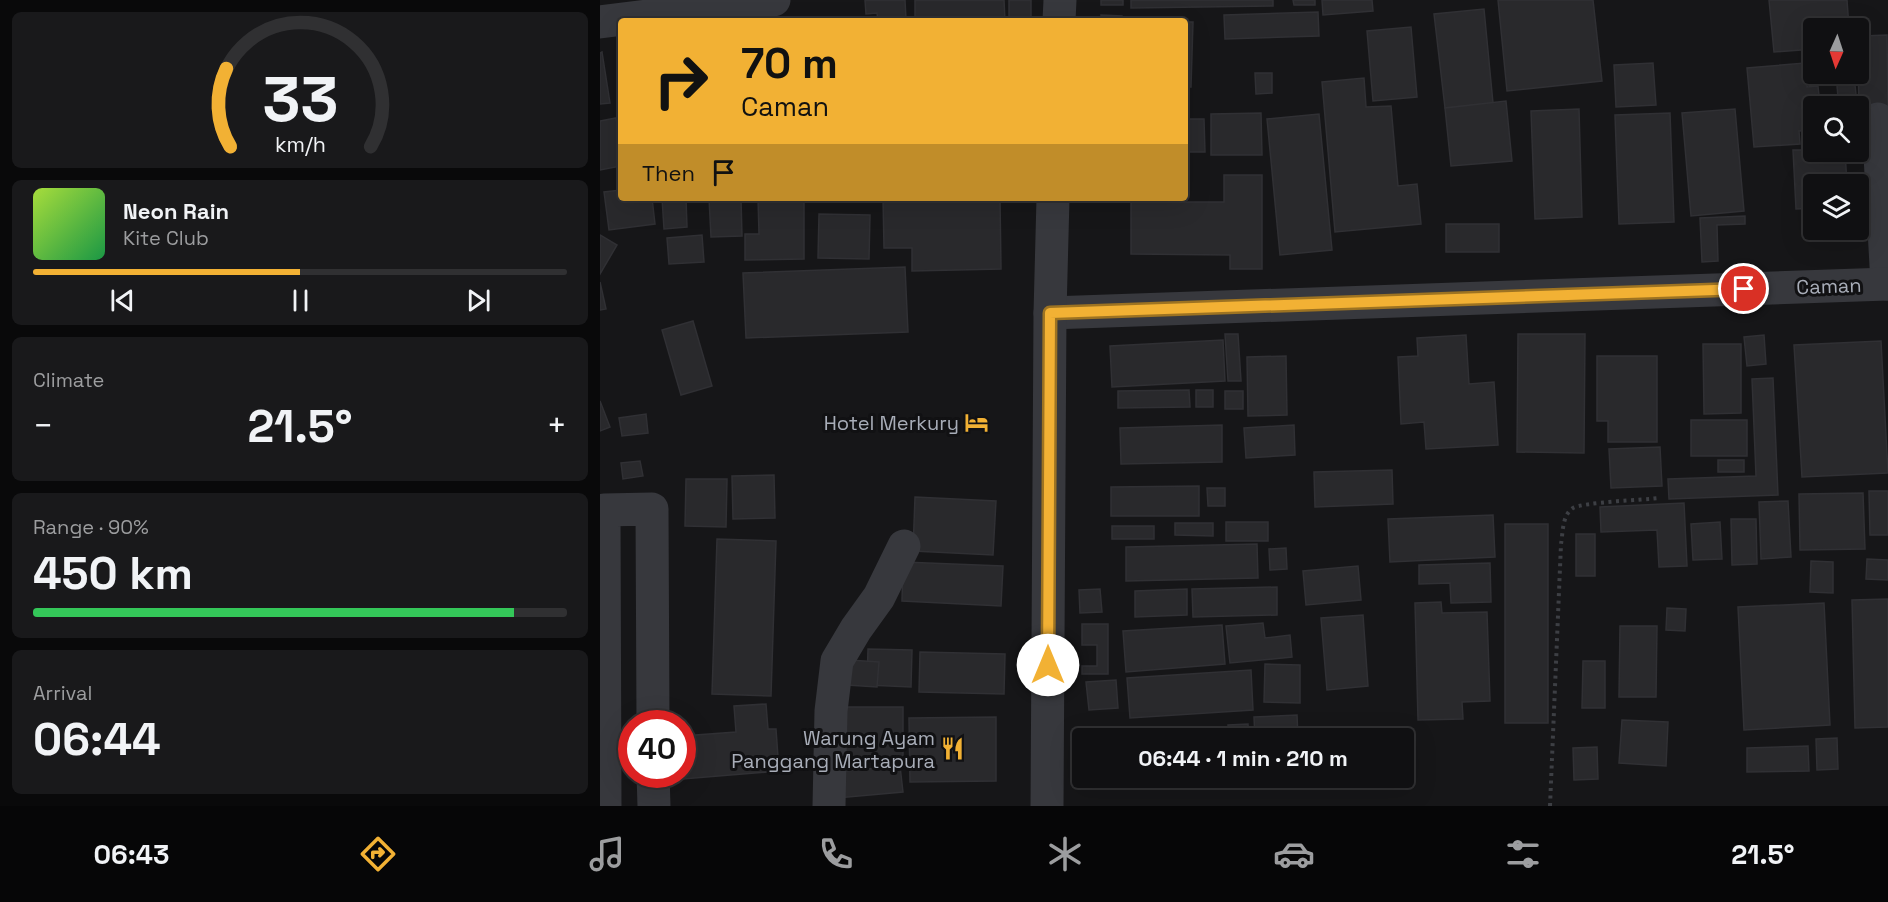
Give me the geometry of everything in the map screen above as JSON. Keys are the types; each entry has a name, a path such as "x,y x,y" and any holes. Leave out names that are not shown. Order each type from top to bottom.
{"street":[{"path":"600,22 652,8 774,0"},
{"path":"1059,18 1060,0"},
{"path":"1878,119 1888,284"},
{"path":"1047,806 1050,313 1053,201"},
{"name":"Caman","path":"1050,313 1888,284"},
{"path":"605,806 604,510 652,509 653,710"},
{"path":"829,806 831,711 837,661 846,644 879,597 904,546"},
{"path":"653,788 654,806"}],"path":[{"path":"1550,806 1561,544 1565,518 1572,508 1659,498"}],"building":[{"path":"865,0 905,0 906,18 878,18 877,13 866,14"},
{"path":"915,0 1004,0 1005,18 915,18"},
{"path":"1009,0 1031,0 1031,18 1009,18"},
{"path":"1101,0 1123,0 1123,5 1101,5"},
{"path":"1131,0 1273,0 1273,6 1131,8"},
{"path":"1293,0 1315,0 1315,5 1294,5"},
{"path":"1322,0 1372,0 1373,11 1323,15"},
{"path":"1498,0 1593,0 1602,81 1507,91"},
{"path":"1769,0 1847,0 1848,18 1803,18 1803,50 1774,52"},
{"path":"1484,9 1493,103 1445,108 1434,14"},
{"path":"1318,12 1319,36 1225,39 1224,15"},
{"path":"1101,15 1122,16 1122,18 1101,18"},
{"path":"1188,22 1193,22 1191,87 1188,87"},
{"path":"1411,27 1417,97 1373,101 1367,31"},
{"path":"1887,35 1888,114 1869,115 1869,96 1859,96 1859,84 1869,84 1869,36"},
{"path":"602,52 610,103 600,104 600,53"},
{"path":"1653,63 1656,105 1616,107 1614,65"},
{"path":"1803,63 1803,84 1807,84 1807,87 1818,86 1819,96 1803,96 1803,131 1799,131 1800,144 1754,147 1747,68"},
{"path":"1255,73 1272,73 1272,93 1256,94"},
{"path":"1364,78 1366,107 1391,106 1398,186 1417,184 1421,224 1335,232 1322,82"},
{"path":"1837,84 1855,84 1856,95 1838,96"},
{"path":"1506,101 1512,161 1451,166 1445,108"},
{"path":"1579,109 1582,217 1535,219 1531,111"},
{"path":"1735,109 1744,211 1691,216 1682,113"},
{"path":"1261,113 1262,155 1211,155 1211,114"},
{"path":"1670,113 1674,222 1619,224 1615,115"},
{"path":"1319,114 1332,250 1280,255 1267,119"},
{"path":"616,118 618,167 600,170 600,121"},
{"path":"1188,119 1204,119 1205,152 1188,152"},
{"path":"1793,150 1803,150 1803,162 1846,162 1846,174 1803,174 1803,209 1796,209"},
{"path":"1224,175 1262,175 1262,269 1230,269 1230,255 1131,254 1131,202 1224,202"},
{"path":"618,190 618,201 652,201 655,224 609,230 604,192"},
{"path":"662,201 686,201 687,227 664,229"},
{"path":"709,201 741,201 742,236 711,237"},
{"path":"758,201 804,201 804,259 745,260 745,234 759,234"},
{"path":"883,201 1000,201 1001,269 912,271 912,248 884,248"},
{"path":"819,214 870,215 869,259 818,258"},
{"path":"1745,216 1745,224 1717,225 1718,261 1702,262 1700,218"},
{"path":"1446,224 1499,224 1499,252 1446,252"},
{"path":"600,235 617,245 600,274"},
{"path":"702,235 704,262 669,264 667,238"},
{"path":"905,267 908,332 746,338 743,273"},
{"path":"600,282 606,309 600,310"},
{"path":"693,321 712,386 681,395 662,330"},
{"path":"1225,334 1238,334 1241,381 1228,381"},
{"path":"1518,334 1585,334 1584,453 1517,452"},
{"path":"1466,335 1469,384 1494,382 1498,445 1426,449 1424,422 1401,424 1398,357 1418,356 1417,338"},
{"path":"1764,335 1766,364 1747,366 1744,337"},
{"path":"1223,340 1225,381 1112,387 1110,346"},
{"path":"1881,341 1888,473 1802,477 1794,345"},
{"path":"1703,344 1741,344 1741,413 1704,414"},
{"path":"1286,356 1287,415 1248,416 1247,357"},
{"path":"1597,356 1657,356 1657,442 1608,442 1608,421 1597,421"},
{"path":"1773,378 1778,495 1669,499 1668,479 1756,476 1752,379"},
{"path":"1189,390 1190,407 1118,408 1118,391"},
{"path":"1196,390 1213,390 1213,407 1196,407"},
{"path":"1225,391 1243,391 1243,409 1225,409"},
{"path":"600,401 610,427 600,431"},
{"path":"646,414 648,433 622,436 619,418"},
{"path":"1691,420 1747,420 1747,456 1691,456"},
{"path":"1222,425 1222,462 1121,464 1120,428"},
{"path":"1294,425 1295,455 1246,458 1244,428"},
{"path":"1660,447 1662,486 1611,488 1609,449"},
{"path":"1718,460 1744,460 1744,472 1718,472"},
{"path":"640,461 643,476 623,479 621,463"},
{"path":"1392,470 1393,504 1315,507 1314,472"},
{"path":"774,475 775,518 733,519 732,476"},
{"path":"686,479 727,479 726,527 685,526"},
{"path":"1199,486 1199,516 1111,516 1111,487"},
{"path":"1207,488 1225,488 1225,506 1208,506"},
{"path":"1869,491 1888,491 1888,535 1870,535"},
{"path":"1863,493 1865,549 1800,550 1799,494"},
{"path":"915,497 996,501 993,555 913,551"},
{"path":"1788,501 1791,557 1761,559 1759,502"},
{"path":"1684,503 1687,566 1659,567 1657,530 1601,532 1600,507"},
{"path":"1493,515 1495,557 1390,562 1388,519"},
{"path":"1731,519 1756,519 1757,564 1732,565"},
{"path":"1226,522 1268,522 1268,541 1226,541"},
{"path":"1720,522 1722,559 1693,560 1691,524"},
{"path":"1175,523 1213,523 1213,536 1175,535"},
{"path":"1505,524 1548,524 1548,723 1505,723"},
{"path":"1112,526 1154,526 1154,539 1112,539"},
{"path":"1576,534 1595,534 1595,576 1576,576"},
{"path":"717,539 776,541 771,696 712,694"},
{"path":"1257,544 1258,578 1126,581 1126,547"},
{"path":"1286,548 1287,569 1270,570 1269,549"},
{"path":"1867,559 1888,560 1888,580 1866,579"},
{"path":"1811,561 1833,562 1833,593 1810,592"},
{"path":"903,562 1003,566 1001,606 902,601"},
{"path":"1490,563 1491,602 1451,603 1450,583 1419,584 1419,565"},
{"path":"1358,566 1361,600 1306,605 1303,571"},
{"path":"1277,587 1277,615 1193,617 1192,589"},
{"path":"1100,589 1102,612 1080,613 1079,590"},
{"path":"1187,589 1187,615 1135,617 1135,591"},
{"path":"1888,599 1888,727 1855,728 1852,600"},
{"path":"1441,602 1442,613 1487,612 1490,701 1462,702 1463,719 1418,720 1415,603"},
{"path":"1824,603 1830,725 1744,730 1738,607"},
{"path":"1667,608 1686,609 1685,631 1666,630"},
{"path":"1363,615 1368,686 1327,690 1321,618"},
{"path":"1263,623 1265,638 1290,635 1292,657 1230,663 1226,626"},
{"path":"1082,624 1108,624 1108,674 1082,674 1082,666 1097,666 1097,645 1082,645"},
{"path":"1222,625 1225,664 1126,672 1123,631"},
{"path":"1620,626 1657,626 1656,697 1619,697"},
{"path":"868,649 912,650 911,687 867,685"},
{"path":"920,652 1005,654 1004,694 919,692"},
{"path":"849,660 879,662 877,687 847,685"},
{"path":"1583,661 1605,661 1605,708 1582,708"},
{"path":"1265,664 1300,665 1300,703 1264,702"},
{"path":"1251,670 1253,710 1130,718 1127,678"},
{"path":"1116,680 1118,708 1089,710 1086,682"},
{"path":"766,704 768,729 776,729 779,771 696,778 696,735 736,732 734,706"},
{"path":"833,707 903,707 903,759 833,759"},
{"path":"1297,715 1298,728 1255,728 1254,717"},
{"name":"Warung Ayam Panggang Martapura","path":"996,717 996,781 910,782 909,718"},
{"path":"1622,720 1668,722 1666,766 1619,763"},
{"path":"1248,724 1248,728 1228,728 1228,725"},
{"path":"1837,738 1838,769 1817,770 1816,739"},
{"path":"1808,746 1809,771 1747,772 1747,748"},
{"path":"1597,747 1598,779 1574,780 1573,748"},
{"path":"900,766 903,792 837,798 834,772"}],"place":[{"name":"Hotel Merkury","path":"977,423"},
{"name":"Warung Ayam Panggang Martapura","path":"953,749"}],"route":[{"path":"1048,665 1050,313 1744,289"}]}
